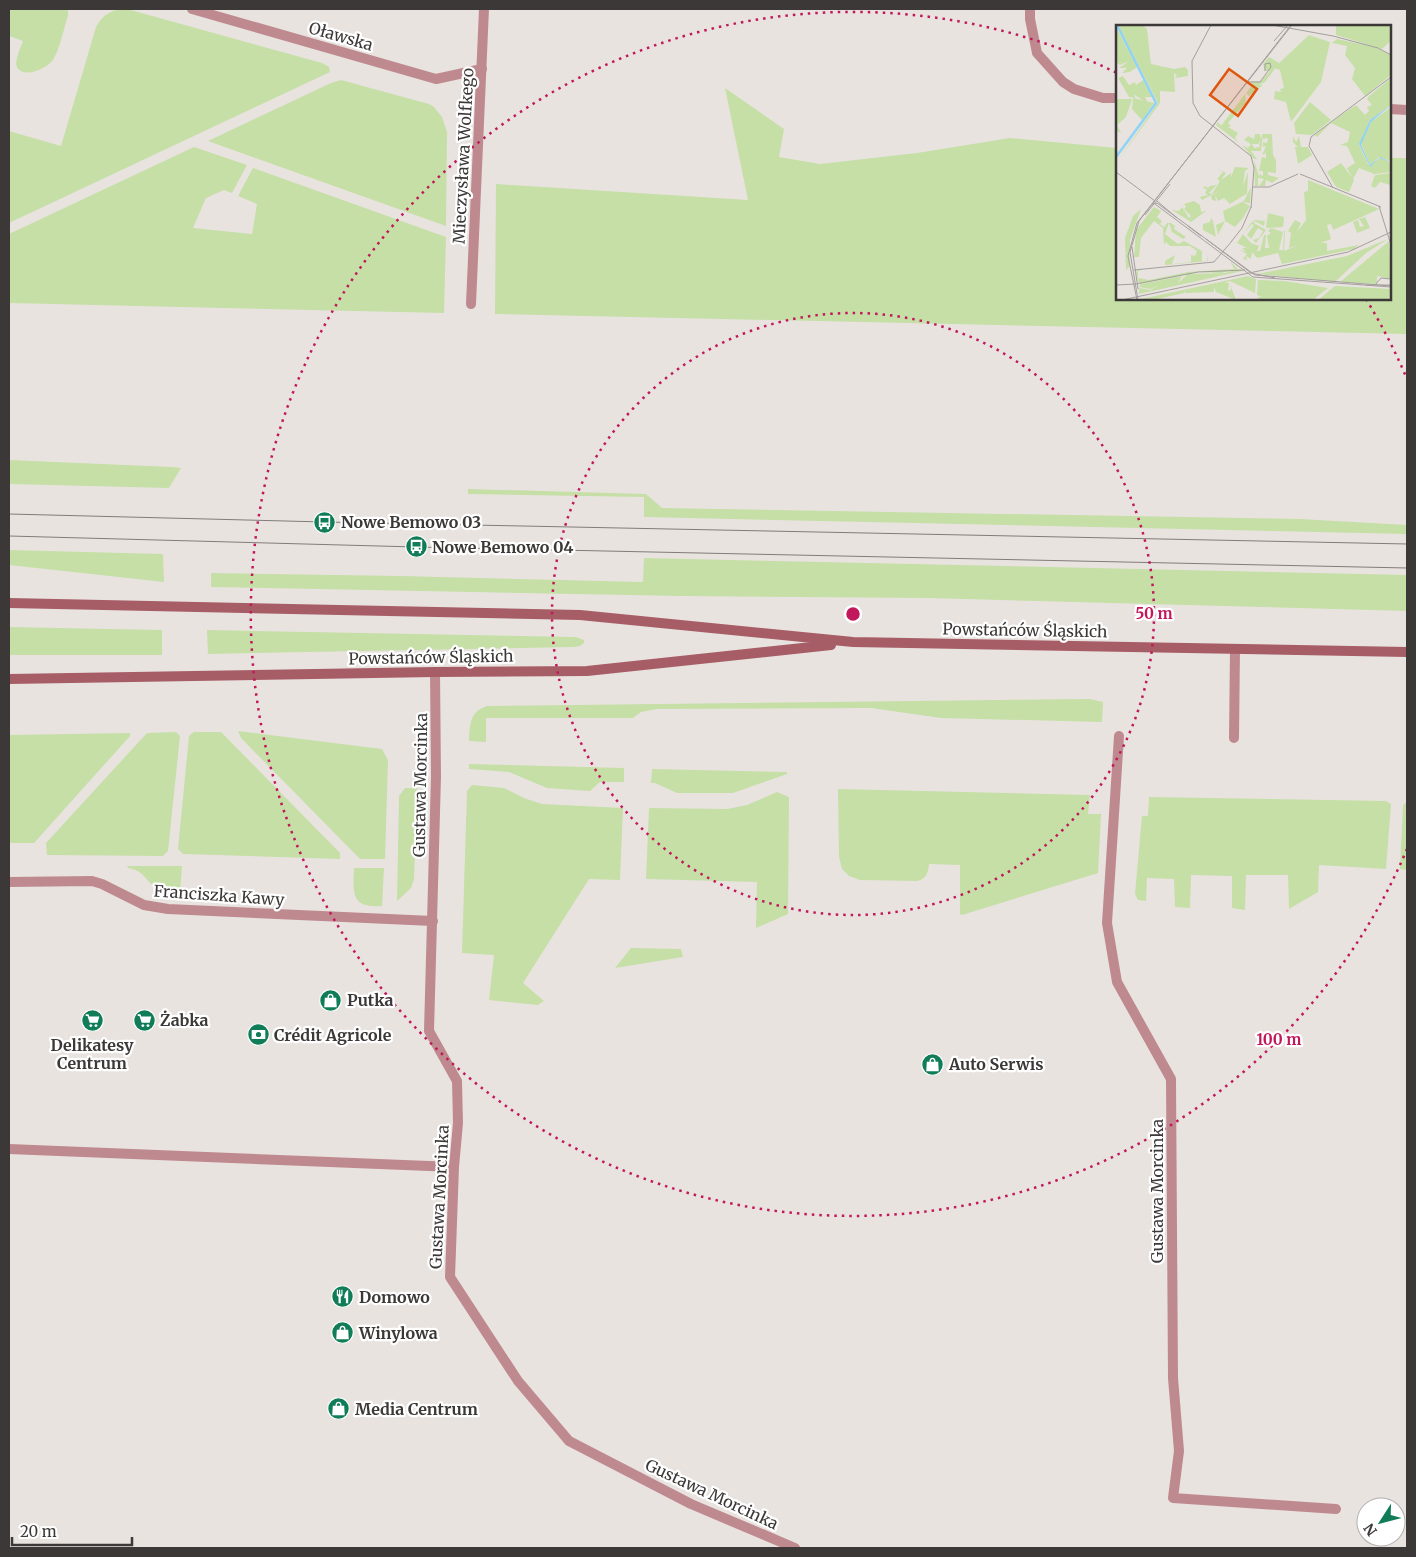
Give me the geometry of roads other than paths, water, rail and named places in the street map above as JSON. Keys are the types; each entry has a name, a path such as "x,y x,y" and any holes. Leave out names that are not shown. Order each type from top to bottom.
{"main road":[{"name":"Powstańców Śląskich","path":"9,604 580,615 853,642 1407,652"},
{"name":"Powstańców Śląskich","path":"9,679 587,671 853,642"}],"street":[{"name":"Oławska","path":"192,9 436,79 482,69"},
{"name":"Mieczysława Wolfkego","path":"471,304 484,9"},
{"path":"1030,9 1030,19 1037,53 1063,82 1074,89 1103,98 1116,98"},
{"path":"1391,109 1407,110"},
{"path":"1234,738 1235,649"},
{"name":"Gustawa Morcinka","path":"435,672 436,776 429,1031 457,1081 458,1124 454,1167 450,1277 518,1381 569,1441 691,1504 795,1548"},
{"name":"Gustawa Morcinka","path":"1120,736 1106,923 1117,982 1171,1079 1173,1378 1179,1452 1173,1498 1336,1509"},
{"name":"Franciszka Kawy","path":"9,882 92,881 144,905 168,909 433,921"},
{"path":"9,1149 454,1167"}],"tram line":[{"path":"9,514 1407,544"},
{"path":"9,536 416,547 1407,568"}],"place":[{"name":"Nowe Bemowo 03","path":"325,522"},
{"name":"Nowe Bemowo 04","path":"416,547"},
{"name":"Putka","path":"331,1000"},
{"name":"Żabka","path":"144,1020"},
{"name":"Delikatesy Centrum","path":"92,1021"},
{"name":"Crédit Agricole","path":"258,1035"},
{"name":"Auto Serwis","path":"933,1064"},
{"name":"Domowo","path":"343,1297"},
{"name":"Winylowa","path":"343,1333"},
{"name":"Media Centrum","path":"339,1409"}]}
